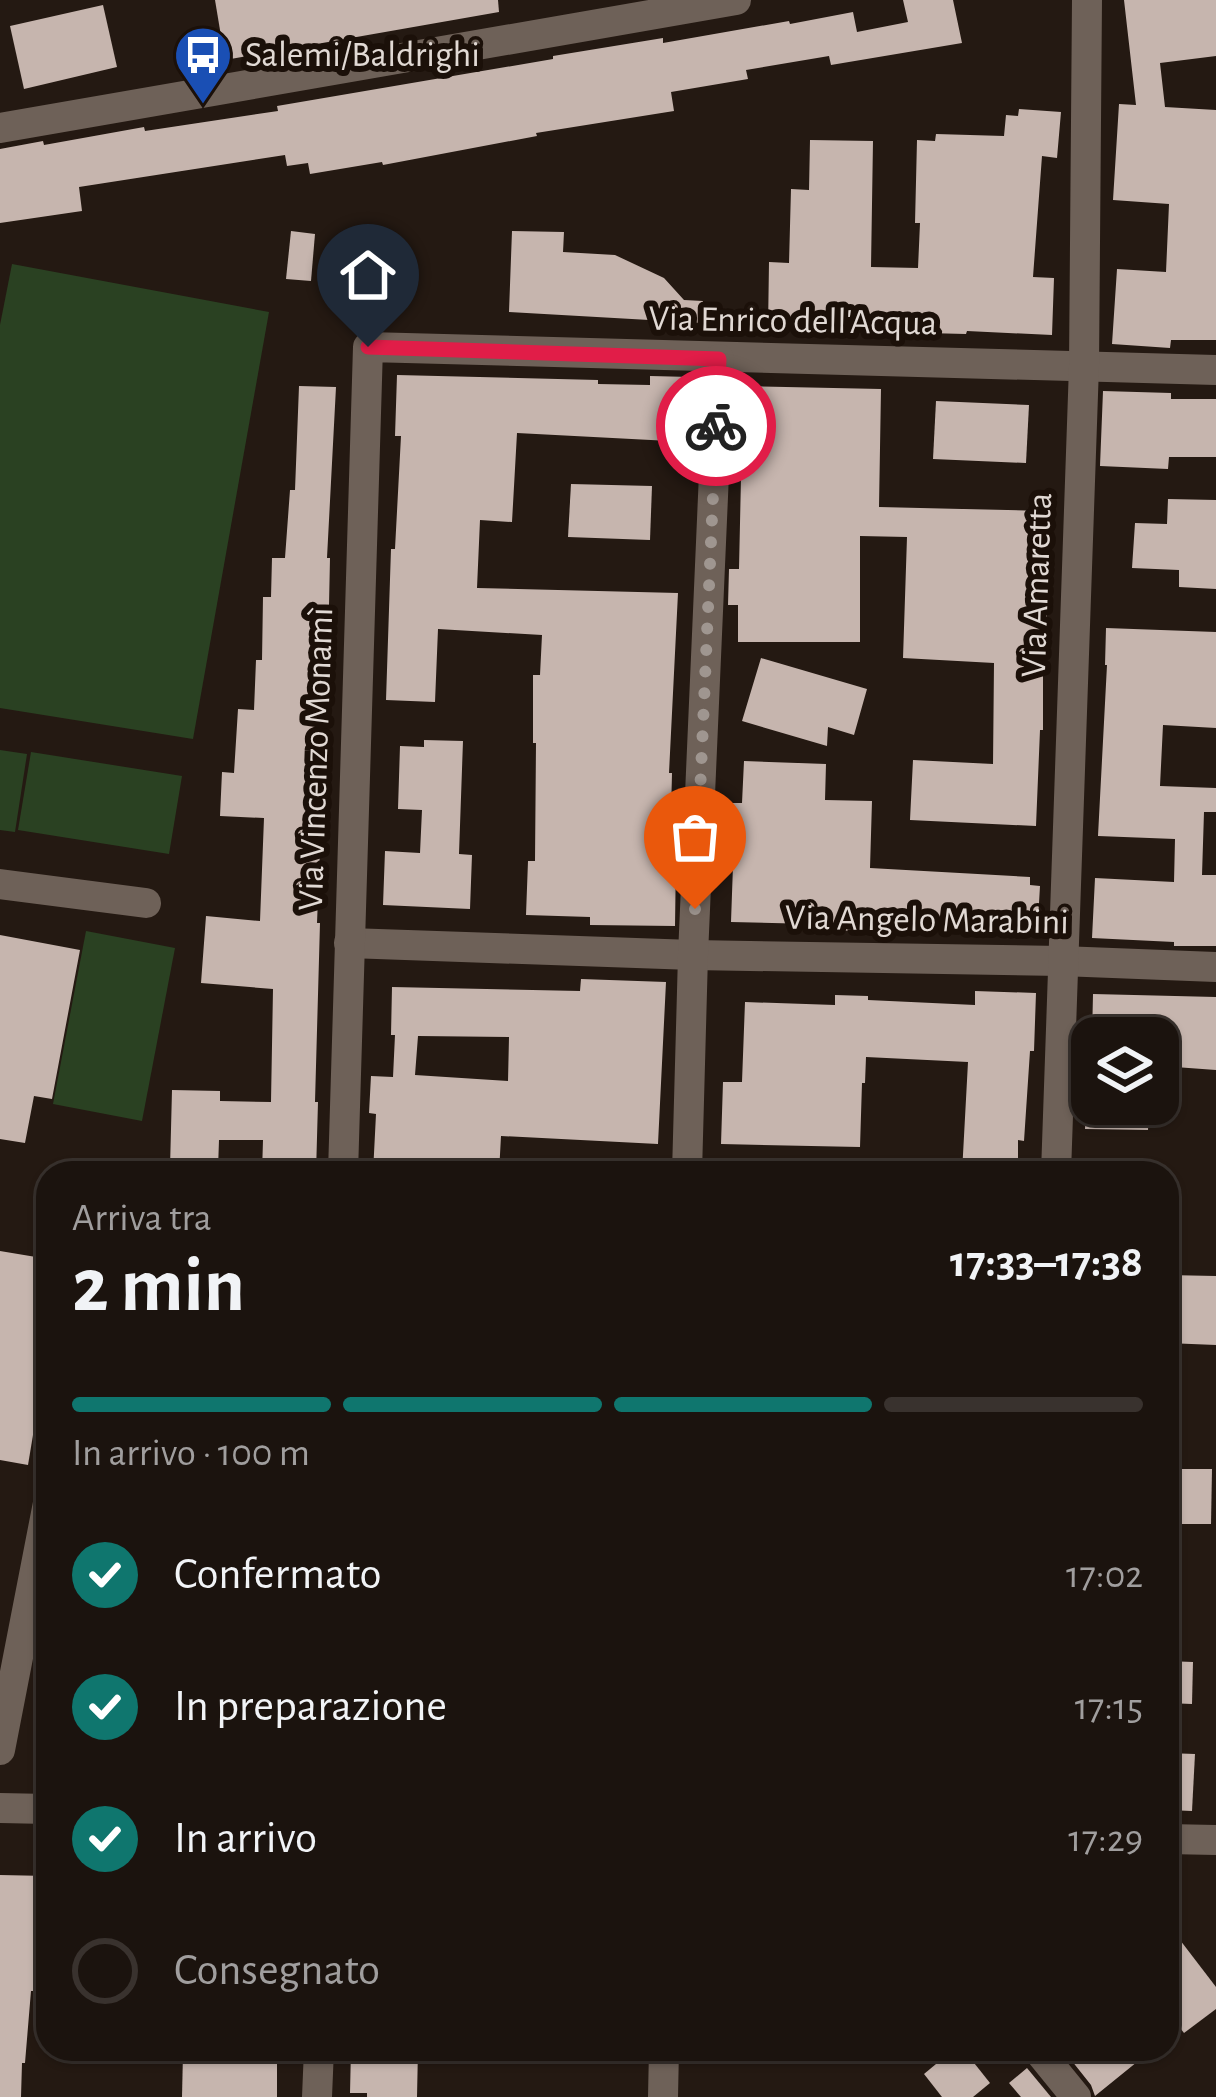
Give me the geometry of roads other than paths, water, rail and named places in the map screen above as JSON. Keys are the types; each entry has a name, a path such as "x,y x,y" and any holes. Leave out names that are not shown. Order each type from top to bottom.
{"street":[{"path":"0,128 736,0"},
{"name":"Via Amaretta","path":"1056,1161 1084,367 1087,0"},
{"name":"Via Enrico dell'Acqua","path":"368,347 1216,370"},
{"name":"Via Vincenzo Monamì","path":"343,1161 368,347"},
{"path":"687,1161 719,359"},
{"path":"0,884 146,903"},
{"name":"Via Angelo Marabini","path":"350,943 1216,968"},
{"path":"0,1750 36,1565"},
{"path":"0,1808 36,1808"},
{"path":"1179,1838 1216,1840"},
{"path":"317,2097 318,2061"},
{"path":"663,2097 664,2061"},
{"path":"1047,2061 1076,2097"}],"place":[{"name":"Salemi/Baldrighi","path":"203,106"}]}
